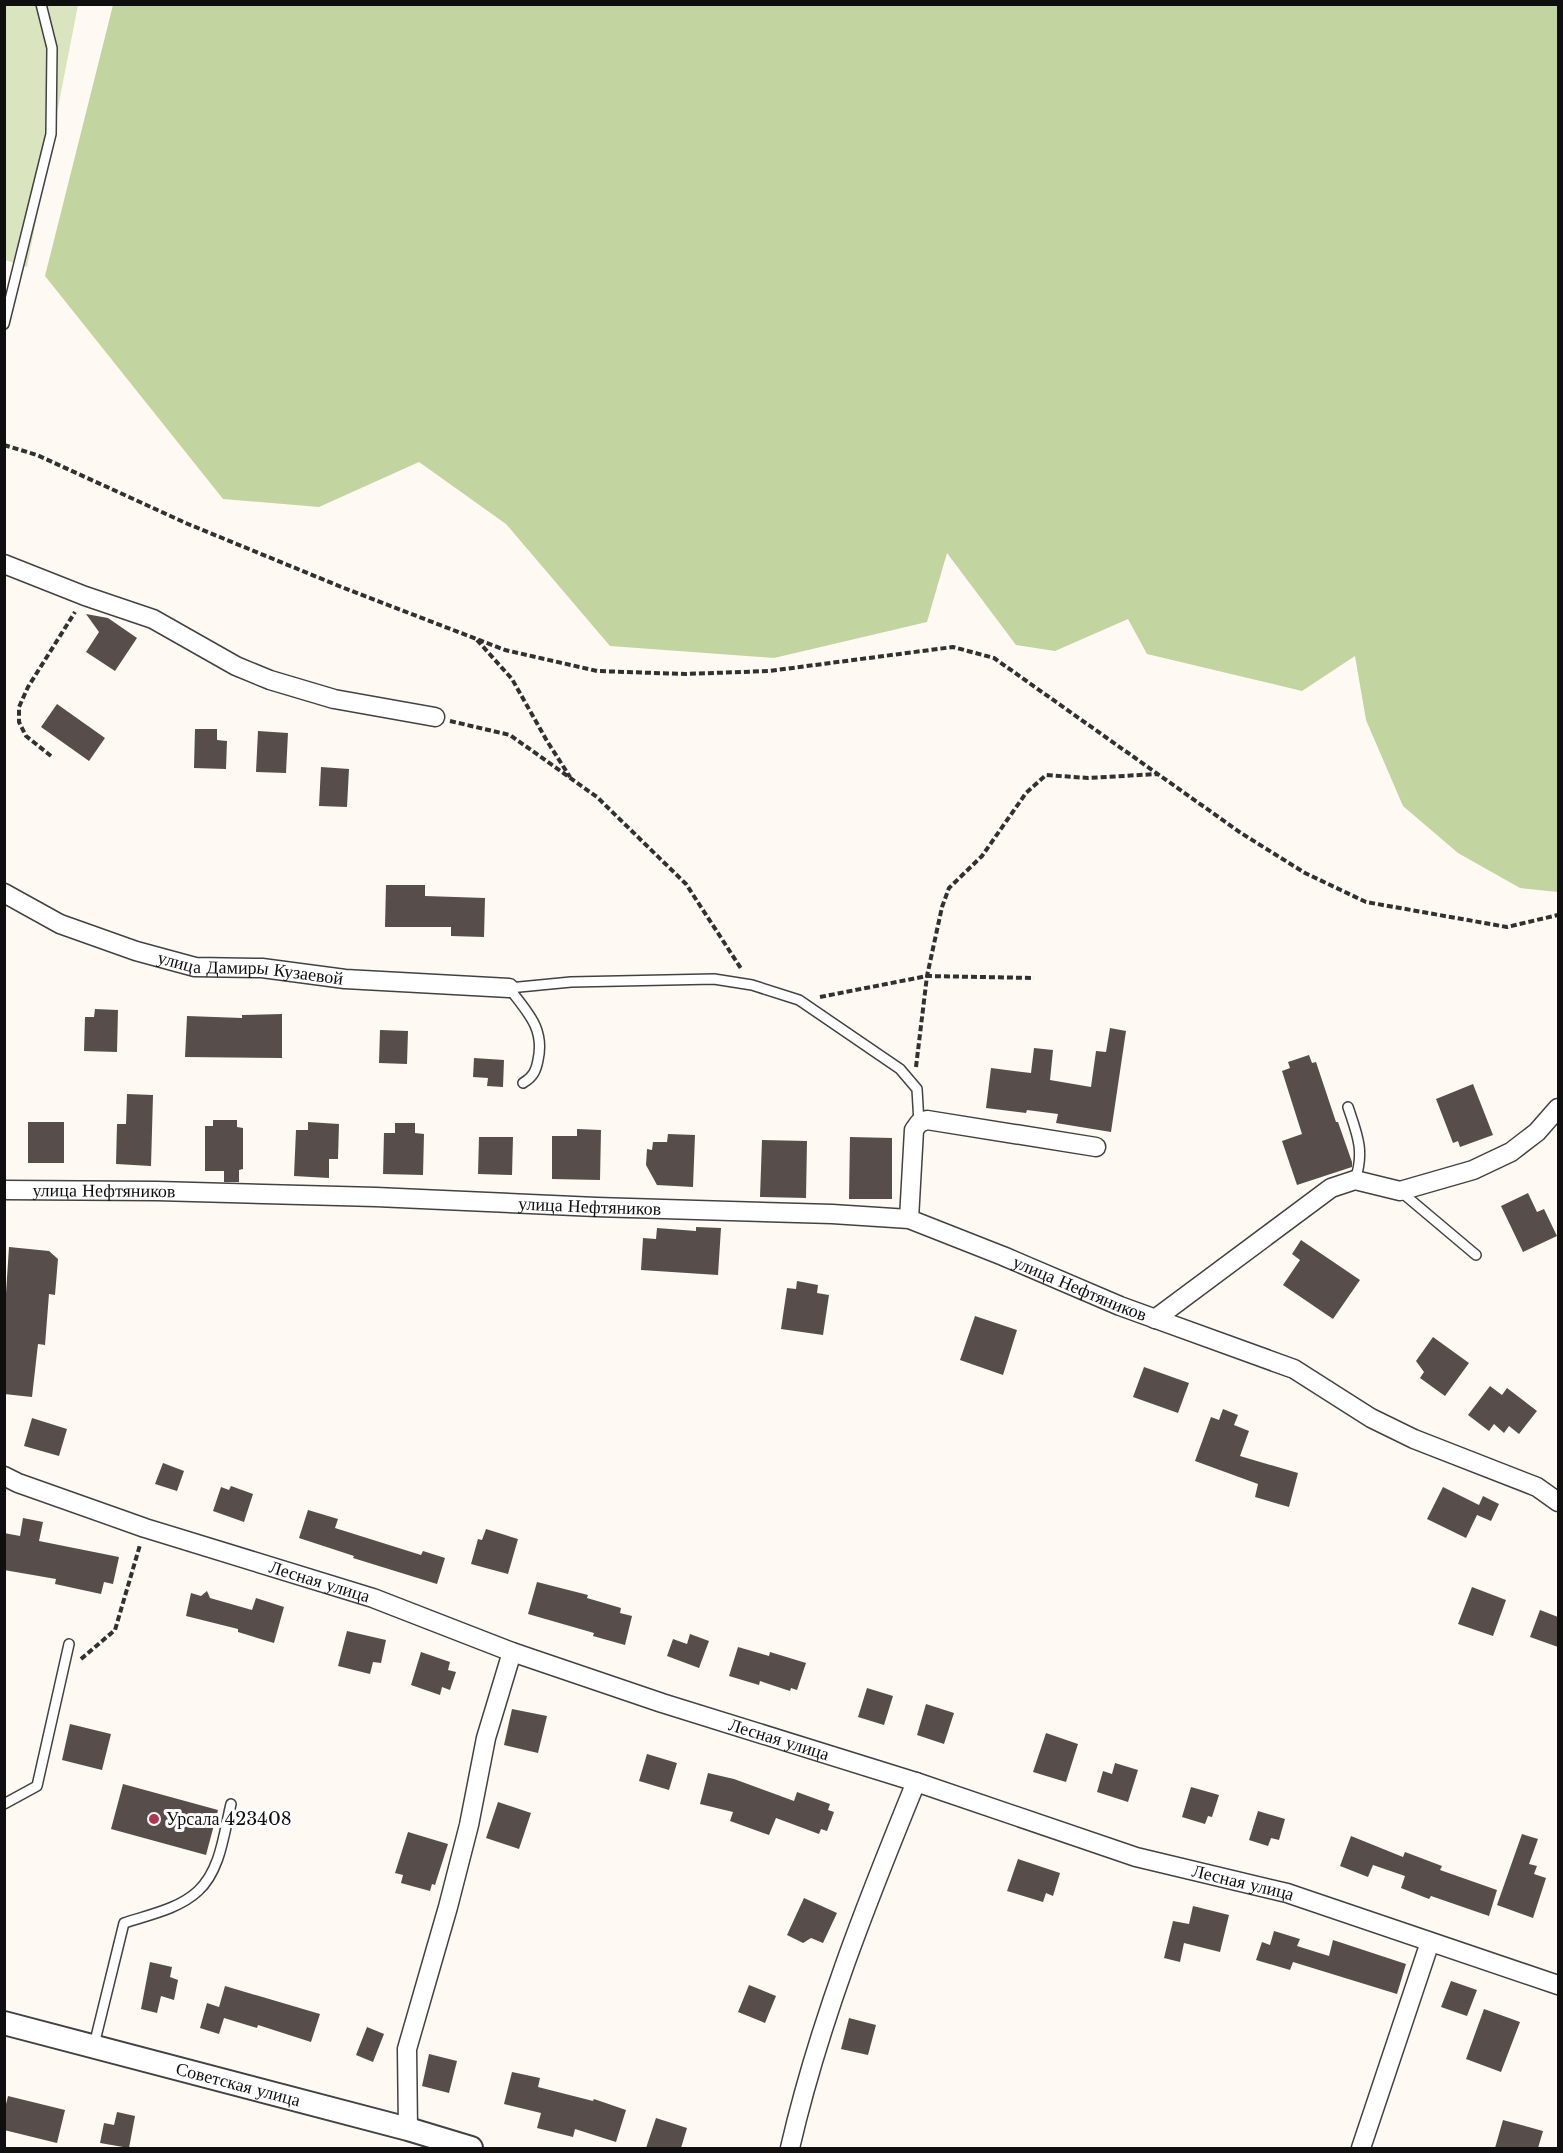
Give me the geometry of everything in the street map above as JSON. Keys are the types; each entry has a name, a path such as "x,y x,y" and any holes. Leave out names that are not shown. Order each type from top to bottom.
{"street":[{"path":"4,564 85,596 153,619 236,666 270,680 334,699 435,717"},
{"name":"улица Дамиры Кузаевой","path":"4,893 60,924 136,951 195,967 262,968 345,979 510,988"},
{"path":"1355,1180 1400,1191 1473,1170 1511,1152 1537,1132 1558,1108"},
{"path":"909,1219 914,1130 919,1123 927,1120 1096,1147"},
{"name":"улица Нефтяников","path":"1155,1319 1331,1188 1355,1180"},
{"name":"улица Нефтяников","path":"4,1190 157,1191 376,1197 832,1214 909,1219 1155,1319 1294,1370 1371,1418 1414,1439 1537,1487 1558,1502"},
{"name":"Лесная улица","path":"4,1476 18,1484 146,1528 373,1598 512,1652 662,1702 916,1782 1136,1857 1287,1893 1558,1985"},
{"path":"408,2129 407,2049 448,1907 469,1825 486,1738 512,1652"},
{"path":"790,2148 804,2088 865,1907 916,1782"},
{"path":"1361,2148 1430,1942"},
{"name":"Советская улица","path":"4,2023 408,2129 471,2148"}],"lane":[{"path":"4,324 51,134 52,48 41,4"},
{"path":"523,1083 531,1079 536,1070 540,1052 540,1035 534,1022 510,988 571,982 714,979 752,985 799,1000 900,1069 917,1089 919,1123"},
{"path":"1347,1107 1357,1134 1361,1162 1355,1180"},
{"path":"1400,1191 1476,1255"},
{"path":"4,1804 37,1786 69,1644"},
{"path":"93,2046 124,1923 175,1905 197,1892 209,1877 216,1863 231,1804"}],"path":[{"path":"4,446 38,455 188,524 334,584 505,650 597,672 686,674 769,671 953,647 994,658 1241,833 1305,873 1366,902 1507,927 1558,915"},
{"path":"51,756 26,736 19,722 20,707 28,687 85,596"},
{"path":"476,638 512,679 547,741 573,780"},
{"path":"435,717 510,735 597,797 686,884 752,985"},
{"path":"917,1089 916,1058 927,976 942,907 949,888 982,856 1026,793 1046,775 1088,778 1157,774"},
{"path":"799,1000 927,976 1034,978"},
{"path":"62,1674 115,1630 146,1528"}],"green space":[{"path":"5,5 78,5 27,267 5,260"},
{"path":"113,5 1558,5 1558,892 1520,888 1458,853 1403,806 1366,720 1355,656 1302,691 1147,654 1128,619 1055,651 1016,645 947,553 927,622 774,658 610,646 506,524 419,462 319,507 223,499 45,276"}],"building":[{"path":"86,614 108,618 137,638 115,671 86,652 99,632"},
{"path":"57,704 105,738 89,761 41,727"},
{"path":"195,729 217,729 217,740 227,741 226,769 194,768"},
{"path":"258,731 288,733 286,773 256,772"},
{"path":"321,767 349,769 347,807 319,806"},
{"path":"386,885 425,885 425,896 485,898 484,937 451,936 451,927 385,927"},
{"path":"95,1009 118,1010 117,1052 84,1051 85,1017 94,1017"},
{"path":"282,1014 282,1058 185,1057 187,1016 242,1018 242,1015"},
{"path":"1110,1028 1126,1031 1111,1132 1056,1123 1058,1114 986,1108 991,1068 1031,1073 1034,1048 1053,1050 1050,1080 1091,1087 1096,1051 1106,1052"},
{"path":"380,1030 408,1031 407,1064 379,1063"},
{"path":"1309,1055 1312,1063 1316,1062 1352,1167 1297,1185 1282,1141 1302,1134 1282,1071 1290,1068 1288,1062"},
{"path":"474,1058 504,1060 503,1087 487,1086 488,1078 473,1077"},
{"path":"1473,1084 1493,1135 1460,1147 1458,1141 1453,1143 1436,1099"},
{"path":"127,1094 153,1095 151,1166 116,1164 117,1124 126,1124"},
{"path":"213,1120 237,1120 237,1127 243,1128 243,1169 239,1170 239,1182 224,1182 224,1171 205,1171 205,1126 213,1126"},
{"path":"28,1122 64,1122 64,1163 28,1163"},
{"path":"308,1122 339,1124 338,1159 329,1159 329,1178 294,1176 296,1130 308,1130"},
{"path":"395,1123 415,1123 415,1133 424,1134 423,1175 383,1174 384,1133 395,1133"},
{"path":"577,1129 601,1130 600,1180 552,1179 552,1136 577,1136"},
{"path":"668,1134 695,1135 693,1187 657,1185 646,1165 647,1149 652,1150 653,1142 667,1142"},
{"path":"479,1137 513,1137 512,1175 478,1174"},
{"path":"850,1137 892,1138 892,1199 849,1199"},
{"path":"762,1140 807,1141 806,1198 760,1197"},
{"path":"1528,1193 1537,1212 1544,1209 1557,1236 1523,1252 1501,1206"},
{"path":"696,1227 721,1228 718,1275 641,1270 643,1238 656,1239 657,1228 696,1231"},
{"path":"1301,1240 1360,1280 1333,1319 1283,1285 1300,1260 1292,1254"},
{"path":"9,1247 49,1251 58,1259 55,1295 49,1294 45,1345 38,1344 32,1397 4,1394 4,1324"},
{"path":"797,1281 818,1285 817,1293 829,1295 823,1335 781,1329 787,1288 796,1289"},
{"path":"975,1316 1017,1330 1003,1375 960,1360"},
{"path":"1433,1337 1469,1363 1445,1396 1420,1378 1424,1372 1416,1361"},
{"path":"1144,1367 1189,1383 1178,1413 1133,1397"},
{"path":"1490,1386 1502,1395 1507,1388 1537,1411 1519,1434 1509,1426 1504,1433 1494,1424 1489,1431 1468,1415"},
{"path":"1223,1409 1238,1415 1234,1425 1249,1431 1240,1456 1298,1473 1289,1507 1255,1497 1258,1484 1195,1461 1211,1417 1219,1420"},
{"path":"32,1418 67,1429 59,1456 24,1446"},
{"path":"163,1463 184,1471 177,1491 155,1484"},
{"path":"231,1486 253,1494 244,1522 213,1511 221,1487 229,1490"},
{"path":"1443,1487 1479,1505 1483,1496 1499,1504 1491,1521 1477,1515 1466,1538 1427,1519"},
{"path":"308,1510 338,1519 335,1528 421,1555 423,1551 445,1558 437,1584 353,1558 354,1556 299,1538"},
{"path":"23,1518 43,1522 39,1541 119,1557 113,1584 104,1582 101,1594 55,1584 56,1579 4,1570 4,1533 20,1536"},
{"path":"486,1529 518,1539 508,1574 471,1564 478,1539 482,1540"},
{"path":"537,1582 588,1595 587,1598 621,1608 620,1613 632,1616 625,1645 593,1636 594,1633 528,1614"},
{"path":"1472,1587 1506,1600 1493,1636 1458,1624"},
{"path":"207,1591 210,1598 252,1610 256,1598 284,1607 274,1643 238,1632 238,1629 186,1616 191,1593 201,1596"},
{"path":"1540,1610 1558,1617 1558,1647 1530,1637"},
{"path":"347,1631 386,1640 381,1663 373,1662 370,1674 338,1666"},
{"path":"690,1634 709,1641 699,1668 667,1656 673,1639 687,1644"},
{"path":"738,1647 769,1656 770,1652 806,1663 797,1690 791,1688 790,1691 760,1681 759,1685 729,1676"},
{"path":"421,1652 450,1662 448,1670 456,1672 450,1690 442,1687 440,1695 411,1685"},
{"path":"867,1688 893,1696 884,1725 858,1717"},
{"path":"926,1704 954,1713 944,1744 917,1735"},
{"path":"512,1709 547,1716 538,1753 504,1745"},
{"path":"70,1724 111,1734 102,1770 62,1760"},
{"path":"1046,1733 1078,1744 1066,1782 1033,1772"},
{"path":"647,1754 677,1763 669,1790 639,1781"},
{"path":"1115,1763 1138,1770 1128,1802 1097,1792 1103,1771 1112,1774"},
{"path":"708,1773 734,1779 794,1801 797,1792 830,1804 828,1810 834,1812 827,1831 821,1829 819,1834 776,1818 769,1835 730,1821 733,1812 700,1804"},
{"path":"123,1784 218,1810 206,1855 111,1829"},
{"path":"1191,1787 1219,1795 1212,1817 1208,1816 1205,1824 1182,1817"},
{"path":"498,1802 531,1813 519,1849 486,1838"},
{"path":"1258,1811 1285,1819 1279,1840 1271,1838 1268,1846 1249,1840"},
{"path":"408,1832 448,1844 435,1885 432,1884 430,1891 401,1883 403,1875 395,1873"},
{"path":"1522,1834 1538,1839 1529,1864 1537,1866 1534,1874 1546,1878 1533,1918 1497,1905"},
{"path":"1351,1836 1403,1857 1405,1852 1442,1866 1440,1870 1497,1890 1489,1916 1431,1896 1429,1899 1401,1888 1405,1876 1373,1865 1368,1877 1340,1866"},
{"path":"1018,1859 1060,1873 1053,1896 1046,1893 1043,1902 1007,1891"},
{"path":"804,1898 837,1913 823,1943 811,1938 803,1943 787,1935"},
{"path":"1193,1906 1229,1915 1220,1952 1184,1943 1180,1962 1164,1958 1173,1921 1189,1924"},
{"path":"1274,1931 1300,1939 1297,1946 1329,1956 1333,1940 1406,1964 1397,1994 1293,1962 1290,1970 1256,1960 1262,1942 1270,1945"},
{"path":"150,1962 172,1967 170,1977 178,1980 174,2000 161,1996 157,2013 141,2009"},
{"path":"1451,1981 1477,1990 1467,2016 1441,2007"},
{"path":"749,1985 776,1996 765,2023 738,2012"},
{"path":"225,1986 320,2014 311,2042 258,2025 257,2028 224,2018 219,2034 200,2028 207,2003 219,2007"},
{"path":"1484,2009 1520,2022 1501,2072 1466,2059"},
{"path":"849,2018 876,2025 868,2055 841,2049"},
{"path":"367,2027 384,2034 373,2062 356,2055"},
{"path":"429,2054 457,2061 449,2093 422,2086"},
{"path":"512,2072 540,2078 538,2087 593,2101 594,2099 626,2110 616,2142 575,2129 573,2137 537,2128 541,2113 504,2104"},
{"path":"8,2096 65,2110 57,2143 4,2130 4,2112"},
{"path":"117,2112 135,2116 129,2148 100,2143 104,2123 114,2125"},
{"path":"656,2118 687,2128 681,2148 646,2148"},
{"path":"1503,2120 1543,2131 1538,2148 1495,2148"}],"place":[{"name":"Урсала 423408","path":"154,1819"}]}
